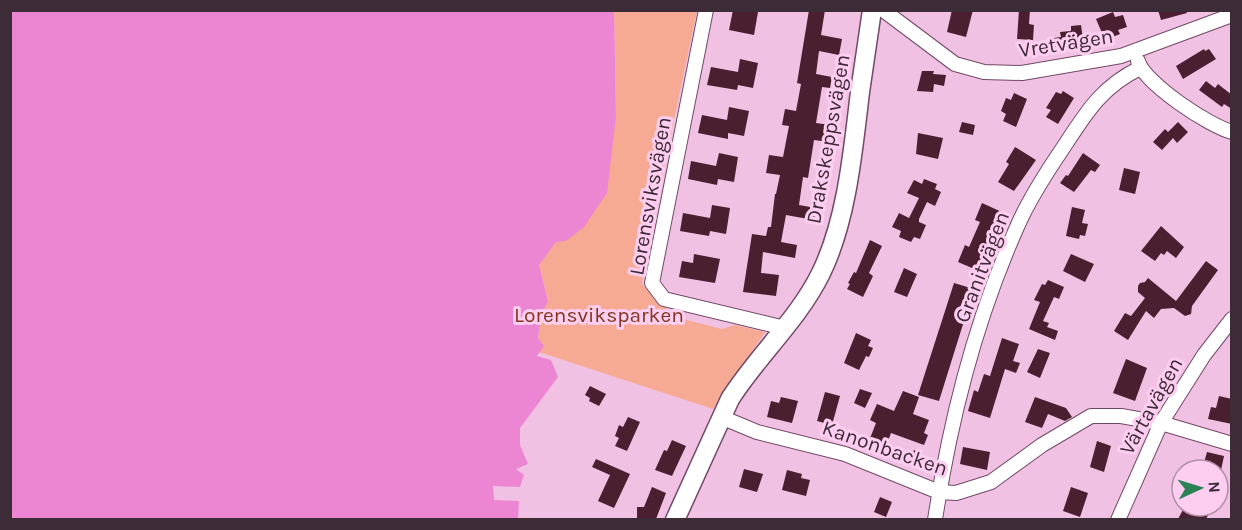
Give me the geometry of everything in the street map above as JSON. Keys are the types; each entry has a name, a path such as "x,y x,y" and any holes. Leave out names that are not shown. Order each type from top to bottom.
{"street":[{"name":"Lorensviksvägen","path":"706,10 652,283 664,299 785,328"},
{"name":"Drakskeppsvägen","path":"675,519 721,417 742,380 799,310 820,274 838,224 851,164 872,10"},
{"name":"Vretvägen","path":"883,10 955,64 984,72 1022,73 1121,56 1232,15"},
{"path":"1136,51 1140,68 1145,75 1199,117 1218,129 1232,132"},
{"name":"Granitvägen","path":"935,519 963,380 997,275 1018,225 1043,178 1091,105 1120,78 1140,68"},
{"name":"Värtavägen","path":"1118,519 1161,423 1204,355 1232,319"},
{"name":"Kanonbacken","path":"721,417 757,432 845,454 939,492 956,493 992,482 1042,445 1091,416 1121,416 1161,423 1232,444"}],"green space":[{"name":"Lorensviksparken","path":"614,11 697,11 646,253 642,284 675,317 722,329 735,325 765,332 713,409 539,352 540,325 548,300 539,265 556,242 616,116"}],"shaded area":[{"path":"10,11 614,11 616,116 607,193 584,227 566,241 556,242 539,265 548,301 541,316 538,338 544,346 537,356 551,360 558,377 520,428 520,445 528,464 516,469 524,475 520,487 493,486 494,500 519,501 518,519 11,519"}],"building":[{"path":"733,10 758,12 754,35 729,30"},
{"path":"809,10 825,10 821,35 842,39 839,55 819,51 816,74 832,77 830,88 822,87 816,123 831,125 829,142 814,140 808,178 803,177 799,205 816,208 814,220 786,215 781,242 797,245 795,258 763,252 761,273 779,275 776,296 743,292 752,234 766,236 768,227 771,227 780,175 766,173 769,155 783,157 789,126 782,125 785,109 796,111 801,84 797,83"},
{"path":"952,10 973,10 966,37 947,32"},
{"path":"1019,10 1030,10 1029,24 1034,25 1033,40 1017,39"},
{"path":"1158,10 1186,10 1187,13 1161,20"},
{"path":"1113,12 1115,17 1123,15 1127,27 1118,30 1120,34 1105,40 1096,19"},
{"path":"1081,25 1084,46 1055,49 1054,38 1061,37 1060,32 1071,31 1071,26"},
{"path":"1204,49 1205,51 1209,49 1216,59 1183,79 1176,66"},
{"path":"740,59 758,63 753,88 738,85 737,90 707,85 711,67 738,72"},
{"path":"922,71 934,71 933,74 946,75 944,86 934,84 933,92 917,91"},
{"path":"1206,81 1215,88 1218,84 1232,95 1232,109 1224,104 1222,107 1199,90"},
{"path":"1063,91 1074,98 1058,124 1046,117 1051,110 1046,108 1056,92 1061,94"},
{"path":"1014,93 1027,99 1016,127 1003,121 1006,114 1001,111 1006,98 1011,100"},
{"path":"729,107 749,111 744,136 728,133 728,139 698,133 702,115 727,120"},
{"path":"962,122 975,125 973,135 959,132"},
{"path":"1178,122 1188,132 1177,143 1173,138 1162,150 1153,142 1165,129 1168,132"},
{"path":"918,133 943,138 938,159 916,154"},
{"path":"1015,147 1036,160 1014,191 998,182 1009,164 1006,162"},
{"path":"719,153 738,157 734,182 718,179 717,185 688,179 691,161 716,166"},
{"path":"1083,153 1100,165 1095,172 1091,170 1074,192 1060,183 1066,175 1068,176"},
{"path":"1124,168 1140,172 1135,194 1119,190"},
{"path":"924,179 937,184 935,189 941,192 935,206 927,202 919,219 919,222 926,225 920,239 914,237 911,242 899,237 901,231 892,227 899,213 909,218 919,198 907,193 914,180 922,184"},
{"path":"982,203 1004,213 997,228 994,227 985,247 983,255 985,256 979,271 958,262 965,245 969,247 980,222 975,220"},
{"path":"712,205 730,208 726,234 710,231 709,236 680,231 683,213 710,218"},
{"path":"1072,207 1085,210 1082,223 1088,224 1085,236 1080,235 1079,239 1066,236"},
{"path":"1161,226 1184,247 1176,258 1167,251 1164,255 1161,253 1155,261 1141,251"},
{"path":"870,240 882,246 869,273 873,276 863,297 847,289"},
{"path":"694,254 720,259 715,283 679,277 682,261 693,263"},
{"path":"1071,254 1094,264 1085,282 1063,271"},
{"path":"1206,261 1218,270 1192,306 1191,314 1185,316 1174,308 1161,309 1154,318 1146,311 1128,340 1114,331 1125,313 1131,316 1145,298 1138,292 1140,283 1145,282 1148,278 1176,301"},
{"path":"904,268 917,274 907,297 894,292"},
{"path":"1048,280 1064,287 1059,299 1054,297 1043,321 1049,323 1047,327 1058,331 1055,340 1029,329 1040,302 1034,300 1042,284 1045,285"},
{"path":"954,283 974,289 939,401 918,395"},
{"path":"856,333 871,340 868,346 873,348 859,370 844,363"},
{"path":"1002,338 1019,344 1013,361 1020,363 1016,373 1005,369 990,418 968,411 974,390 978,392 984,374 990,376"},
{"path":"1038,349 1050,353 1040,378 1027,372"},
{"path":"1126,359 1147,368 1135,401 1113,393"},
{"path":"590,386 606,394 599,406 589,401 590,398 585,395"},
{"path":"860,389 872,393 865,408 854,403"},
{"path":"903,391 919,397 913,414 929,420 924,433 928,435 924,445 891,433 884,452 867,446 876,423 870,420 877,404 894,411"},
{"path":"825,392 840,396 832,425 817,421"},
{"path":"1219,396 1232,399 1232,424 1208,419 1211,407 1216,408"},
{"path":"781,397 798,401 792,423 767,417 771,401 779,403"},
{"path":"1035,397 1066,408 1072,417 1065,421 1048,414 1042,428 1025,422"},
{"path":"628,417 640,422 627,451 615,446 619,438 615,436 619,425 623,427"},
{"path":"672,440 686,446 672,476 655,470 664,450 667,451"},
{"path":"1097,441 1111,446 1104,472 1090,467"},
{"path":"963,447 990,452 987,470 960,464"},
{"path":"914,450 922,454 917,466 909,463"},
{"path":"1207,452 1224,456 1224,458 1205,458"},
{"path":"596,459 630,474 614,508 598,501 610,475 592,467"},
{"path":"744,469 763,474 757,492 739,487"},
{"path":"787,470 802,474 801,478 810,480 806,496 782,490"},
{"path":"652,487 666,493 656,519 637,519 637,507 644,507"},
{"path":"1071,487 1088,493 1080,517 1063,511"},
{"path":"880,497 892,502 886,517 874,512"},
{"path":"1179,518 1207,518 1206,519"}]}
